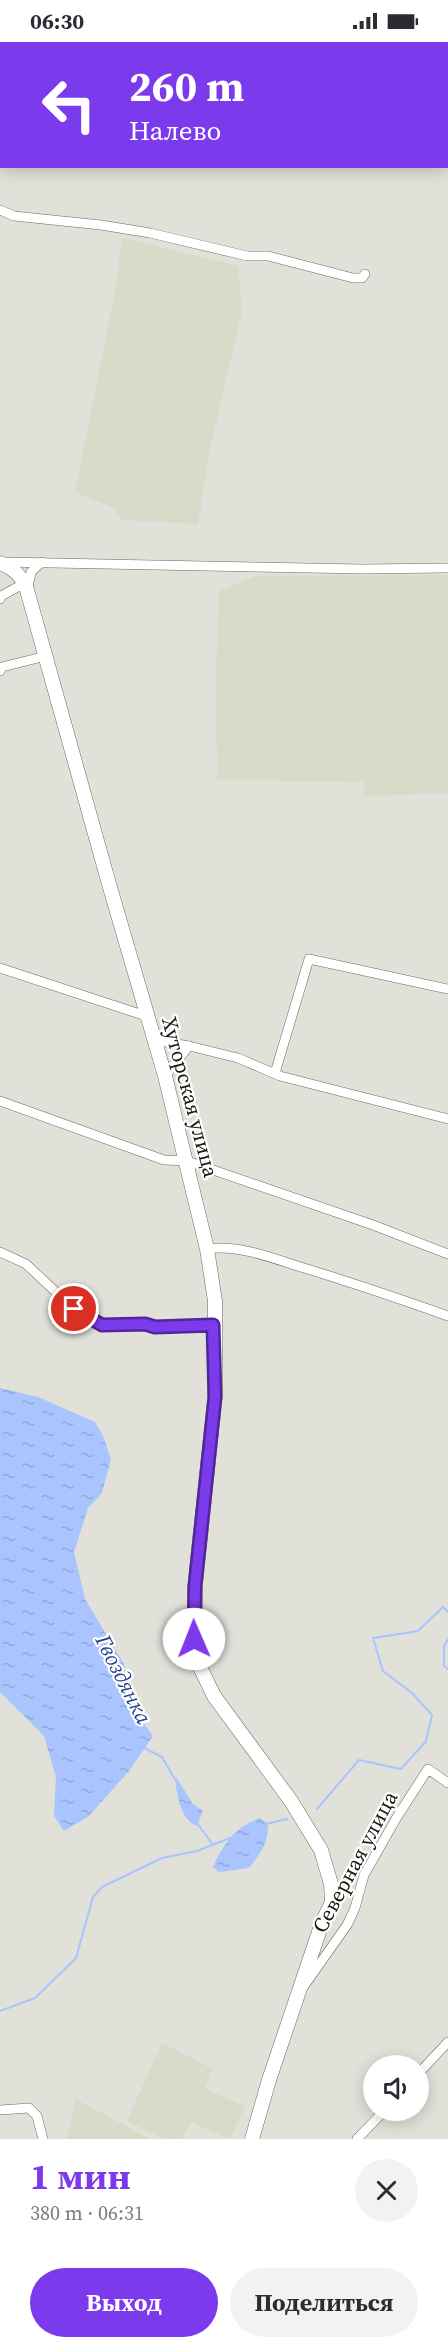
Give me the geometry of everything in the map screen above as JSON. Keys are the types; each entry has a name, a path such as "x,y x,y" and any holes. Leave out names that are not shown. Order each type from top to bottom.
{"main road":[{"path":"0,562 12,567 26,586"},
{"name":"Хуторская улица","path":"26,586 146,1016 165,1076 207,1249 215,1301 213,1325 215,1397 195,1586 193,1617 195,1648 214,1696 306,1823 321,1850 331,1884 332,1902 269,2080 252,2139"}],"street":[{"path":"0,210 14,216 101,225 150,233 247,255 268,256 353,278 362,278 365,274"},
{"path":"0,562 362,569 448,568"},
{"path":"0,599 1,596 26,586 31,572 42,562"},
{"path":"0,671 2,667 46,656"},
{"path":"275,1073 309,959 448,989"},
{"path":"0,968 146,1016"},
{"path":"154,1040 238,1058 275,1073 448,1119"},
{"path":"165,1076 189,1046"},
{"path":"0,1101 164,1160 187,1161 374,1225 448,1254"},
{"path":"207,1249 223,1246 272,1258 448,1316"},
{"path":"0,1252 26,1264 74,1309 102,1325 145,1324 155,1327 213,1325"},
{"name":"Северная улица","path":"300,1993 347,1925 355,1908 364,1875 428,1768 448,1783"},
{"path":"429,2062 448,2042"},
{"path":"0,2110 29,2108 37,2116 43,2139"},
{"path":"357,2139 374,2121"}],"shaded area":[{"path":"122,238 238,266 242,311 211,445 198,524 121,520 112,507 75,492 115,290"},
{"path":"448,575 448,793 363,796 364,782 217,780 216,670 219,591 256,576"},
{"path":"162,2043 213,2069 205,2089 245,2106 230,2139 191,2122 182,2139 165,2139 127,2121"},
{"path":"75,2099 117,2121 150,2139 67,2139"}],"water":[{"path":"0,1388 38,1397 95,1422 103,1436 111,1459 102,1493 88,1508 74,1552 85,1599 124,1664 127,1700 153,1736 129,1771 89,1816 64,1831 54,1816 56,1777 44,1736 0,1692"},
{"path":"176,1777 193,1804 203,1811 197,1826 191,1823 180,1805"},
{"path":"260,1818 268,1824 267,1837 260,1853 249,1868 219,1872 213,1867 221,1850 231,1837 244,1826"}],"waterway":[{"name":"Гвоздянка","path":"317,1809 359,1760 401,1769 426,1741 432,1715 412,1693 383,1671 373,1638 418,1631 443,1607 448,1612"},
{"name":"Гвоздянка","path":"448,1639 444,1646 444,1666 448,1669"},
{"name":"Гвоздянка","path":"144,1748 162,1757 176,1781"},
{"name":"Гвоздянка","path":"266,1824 287,1819"},
{"name":"Гвоздянка","path":"197,1823 213,1845"},
{"path":"0,2011 35,1998 76,1958 93,1897 102,1887 162,1858 197,1851 230,1838"}],"route":[{"path":"74,1309 102,1325 145,1324 155,1327 213,1325 215,1397 195,1586 194,1639"}]}
